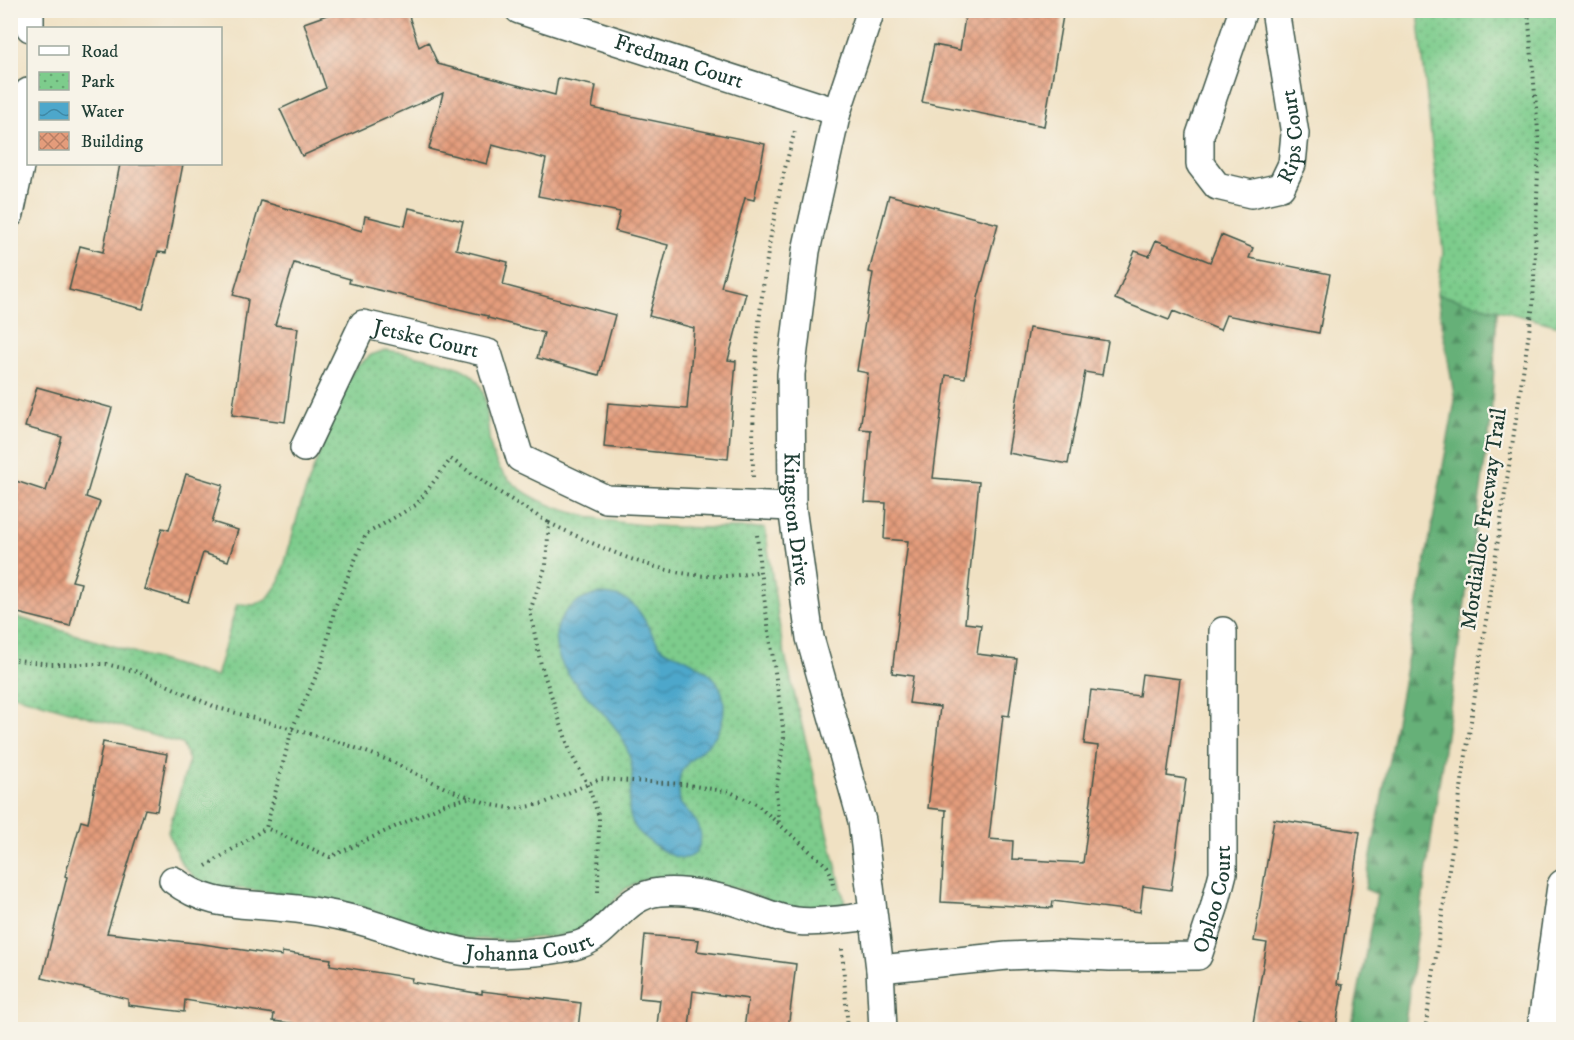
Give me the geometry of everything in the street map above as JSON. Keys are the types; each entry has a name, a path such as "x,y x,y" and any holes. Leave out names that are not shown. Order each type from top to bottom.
{"highway":[{"path":"1544,1029 1563,885"}],"street":[{"path":"30,10 30,27"},
{"name":"Fredman Court","path":"519,10 837,112"},
{"name":"Kingston Drive","path":"871,10 837,112 806,251 791,374 792,507 810,638 862,821 880,969 883,1029"},
{"name":"Rips Court","path":"1243,10 1200,135 1200,164 1217,186 1251,194 1281,187 1292,164 1295,134 1275,10"},
{"path":"10,214 20,166 27,101"},
{"name":"Jetske Court","path":"304,448 363,324 488,353 520,458 606,499 792,507"},
{"name":"Oploo Court","path":"880,969 1050,954 1110,957 1198,956 1214,908 1222,873 1223,631"},
{"name":"Johanna Court","path":"173,880 206,899 224,903 315,911 358,921 438,946 468,952 541,951 576,946 593,939 625,907 640,897 666,892 684,891 715,897 778,918 798,921 873,916"}],"path":[{"name":"Mordialloc Freeway Trail","path":"1425,1029 1533,305 1539,143 1528,10"},
{"path":"173,880 198,872 266,828 292,729 322,663 335,607 366,534 416,505 451,459 549,523 608,551 680,575 739,577 760,572 783,729 782,762 776,790 779,826"},
{"path":"549,523 546,565 530,611 541,665 571,754 587,783 599,818 598,893 601,910 611,923"},
{"path":"10,659 49,664 106,664 138,672 214,707 345,744 393,762 418,776 468,798 492,805 516,809 542,804 600,778 682,784 730,792 756,804 810,853"},
{"path":"266,828 330,857 444,804 468,798"}],"green space":[{"path":"1418,11 1563,11 1563,327 1437,294 1443,252"},
{"path":"1437,294 1497,310 1491,420 1404,1029 1351,1030 1377,894 1365,889 1455,401"},
{"path":"386,350 447,363 472,376 478,382 485,400 490,444 498,466 526,493 555,507 589,517 626,523 701,528 765,528 782,643 846,907 802,909 779,905 739,889 668,877 645,879 625,889 593,924 577,932 561,936 501,940 469,939 441,934 360,907 316,898 209,885 194,877 181,863 168,832 189,760 182,744 11,694 10,615 216,677 237,604 254,605 268,598 280,581 300,507 343,387 355,368 371,355"}],"water":[{"path":"598,594 623,598 631,603 643,617 662,648 709,673 721,689 724,709 718,731 680,775 680,803 695,820 701,834 699,846 694,854 687,858 661,849 634,826 629,801 632,780 631,760 627,749 608,719 581,690 560,660 556,644 561,619 574,605"}],"building":[{"path":"341,10 407,10 419,47 428,42 438,64 555,95 558,78 596,86 592,108 765,144 754,200 745,198 721,287 746,293 728,360 736,361 728,459 604,447 608,403 687,409 694,328 649,316 668,245 615,231 620,212 538,196 546,159 492,145 487,164 429,149 443,93 302,156 280,109 326,88 304,23"},
{"path":"966,10 1064,10 1044,126 922,102 934,45 960,50"},
{"path":"120,165 183,165 166,253 158,252 143,309 69,290 80,246 103,252"},
{"path":"889,195 998,224 978,298 965,378 946,375 933,478 979,482 965,623 981,625 977,654 1017,659 1009,716 1003,715 989,839 1013,841 1012,859 1083,863 1098,746 1084,744 1091,690 1139,696 1142,674 1180,679 1167,776 1186,779 1171,890 1143,886 1140,912 1053,901 1052,908 941,902 946,810 928,808 940,707 909,703 913,676 892,673 908,541 884,539 886,503 865,502 871,430 860,429 868,373 857,371 873,273 869,272"},
{"path":"261,201 362,231 365,216 405,226 409,208 463,221 456,249 508,262 503,285 615,315 599,375 537,358 544,333 488,318 488,316 349,283 350,279 294,263 275,325 298,328 285,422 232,415 248,299 233,295"},
{"path":"1221,235 1253,248 1249,258 1330,274 1319,333 1226,315 1220,330 1173,311 1169,320 1115,299 1135,251 1149,256 1156,240 1210,262"},
{"path":"1029,328 1108,341 1102,375 1085,372 1068,464 1008,453"},
{"path":"37,387 112,408 86,497 100,502 72,581 81,583 70,626 10,611 10,479 46,491 62,437 25,427"},
{"path":"186,474 223,485 212,522 238,530 228,561 203,553 188,602 144,589 162,528 169,530"},
{"path":"103,742 167,754 157,811 145,809 107,933 282,956 282,952 331,959 330,965 412,978 411,982 482,994 482,991 581,1003 578,1029 340,1029 273,1021 274,1014 185,1000 184,1012 128,1005 128,999 42,978 67,877 65,876 81,821 88,823"},
{"path":"1274,819 1360,832 1337,984 1343,985 1336,1027 1297,1021 1295,1029 1252,1029 1267,943 1254,941"},
{"path":"645,935 699,940 697,951 796,964 788,1029 744,1029 748,999 693,991 689,1028 657,1025 660,1000 639,998"}]}
